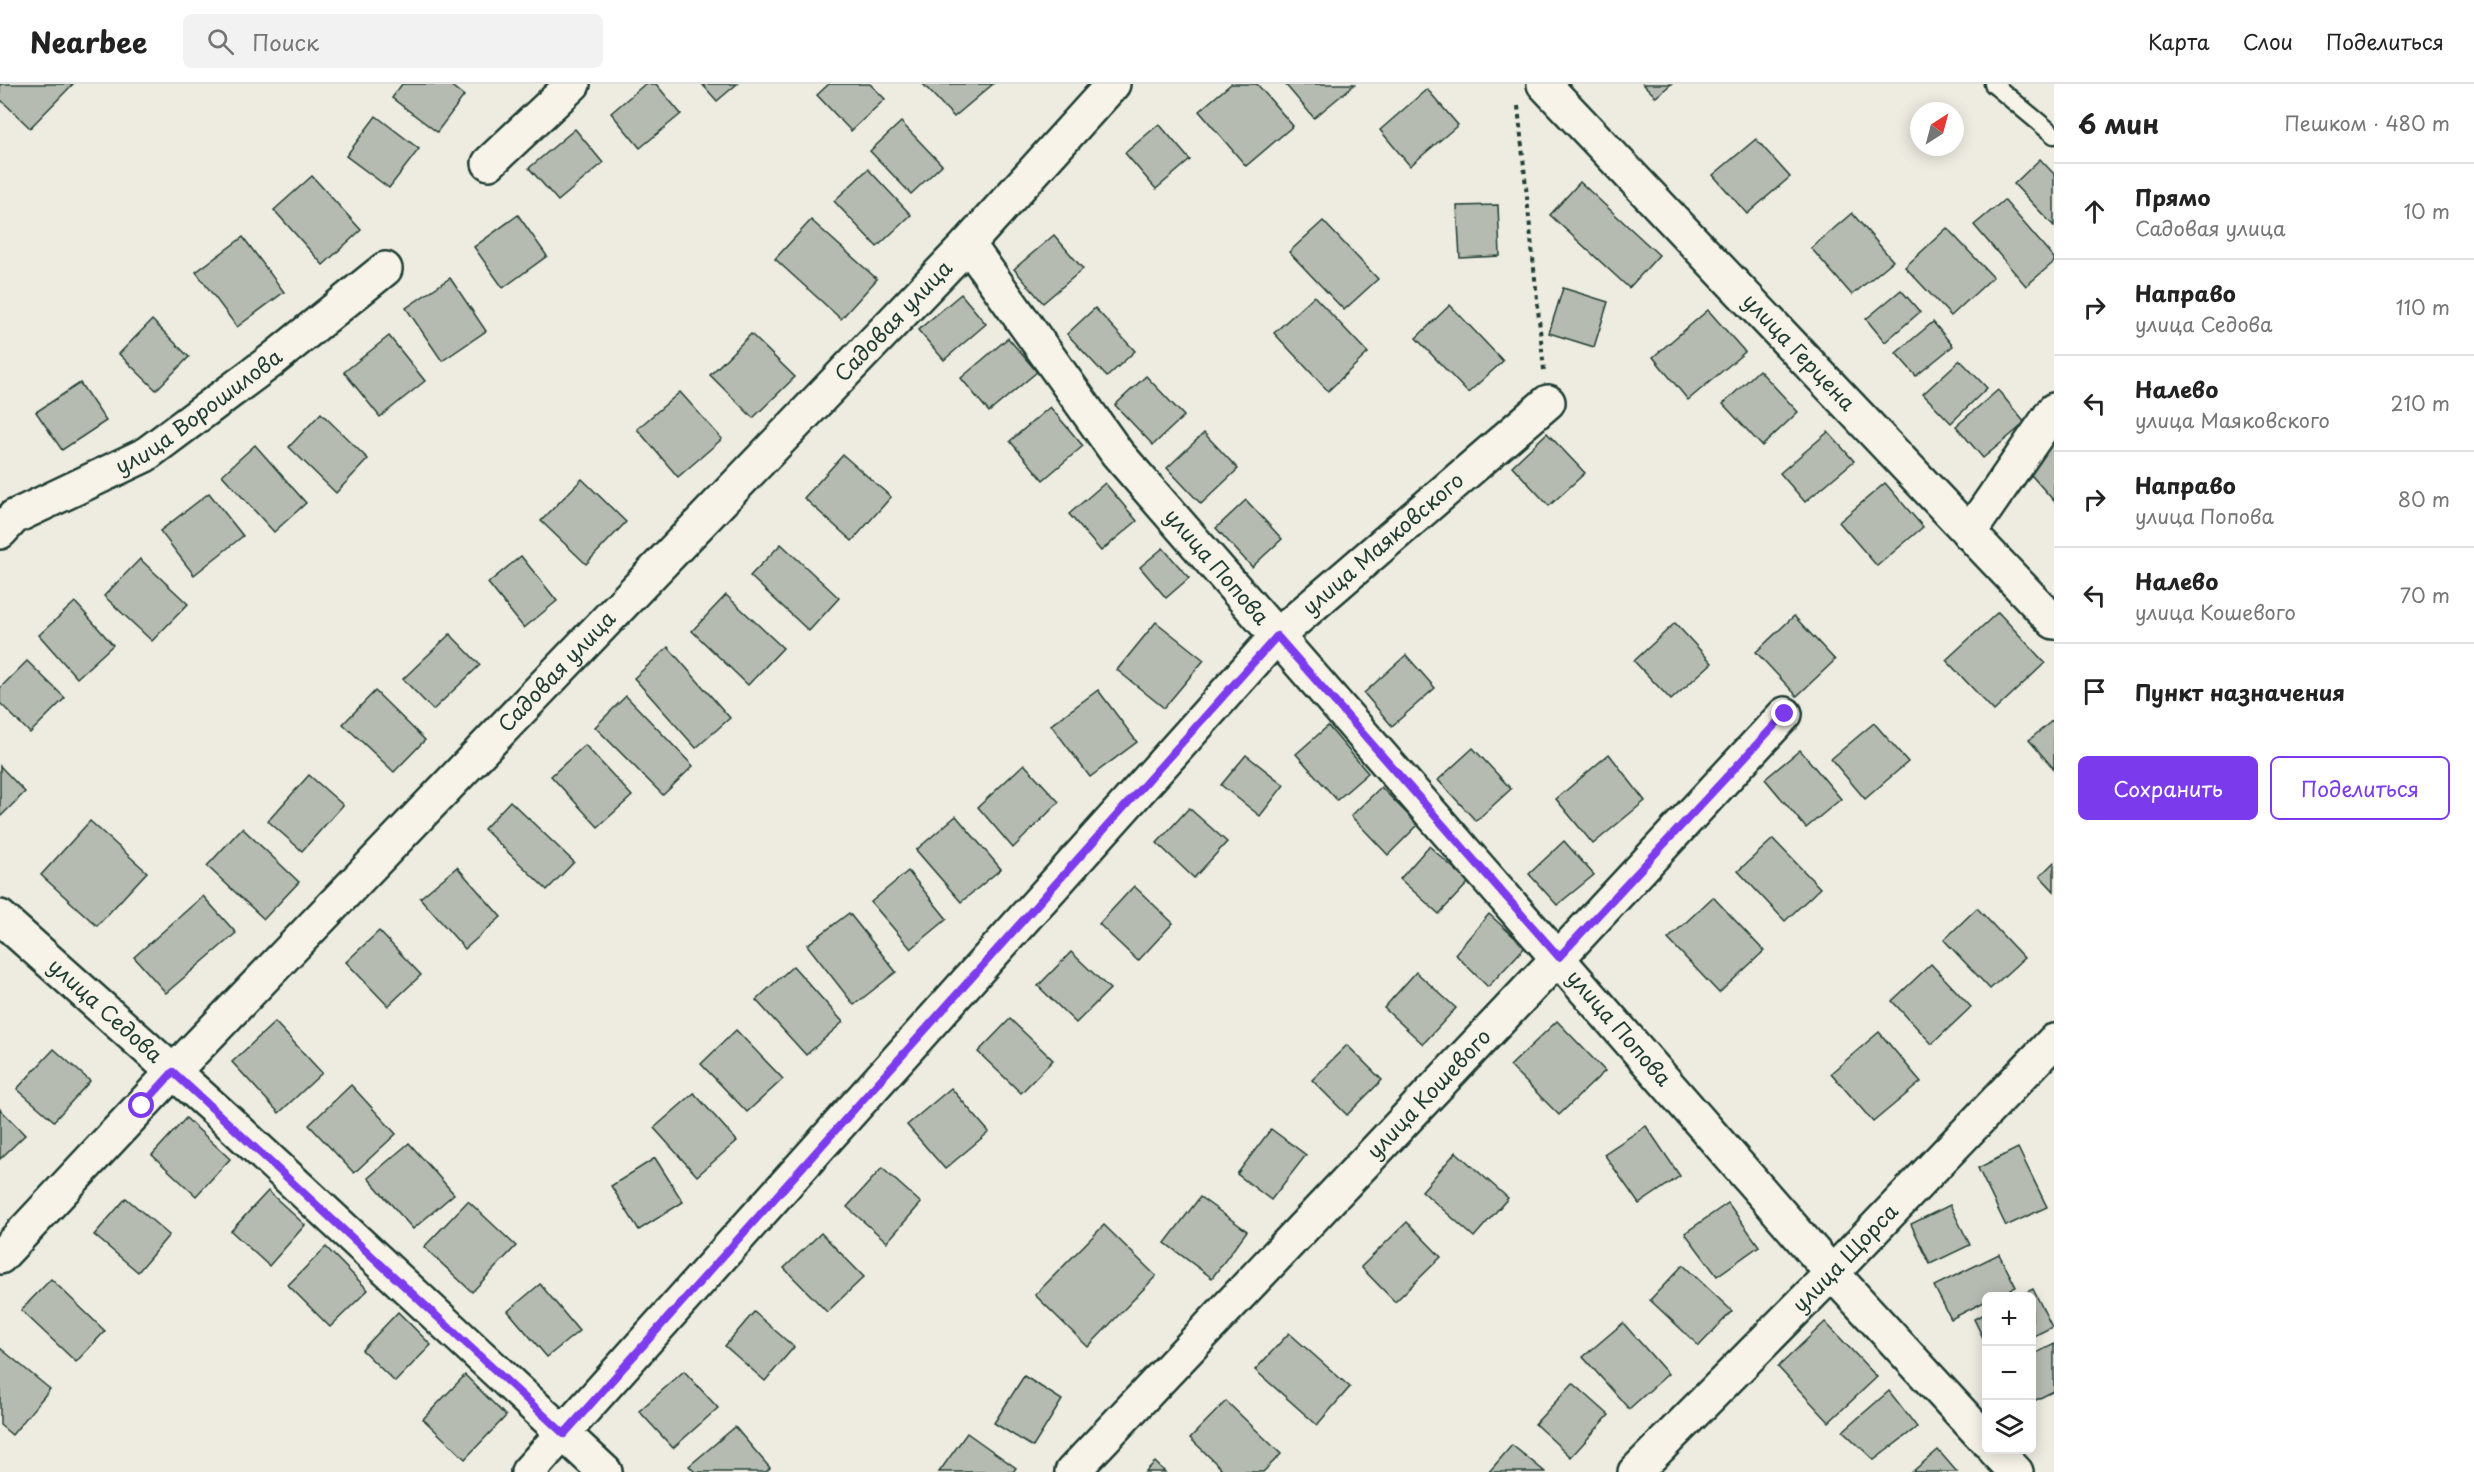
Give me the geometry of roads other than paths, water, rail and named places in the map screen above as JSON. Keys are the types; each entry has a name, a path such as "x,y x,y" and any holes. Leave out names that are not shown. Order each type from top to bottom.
{"street":[{"path":"489,163 573,84"},
{"name":"Садовая улица","path":"0,1257 173,1072 968,244 1113,84"},
{"name":"улица Герцена","path":"1530,90 1969,533 2054,622"},
{"name":"улица Попова","path":"968,244 1117,453 1559,957 1832,1273 1982,1436"},
{"name":"улица Ворошилова","path":"5,517 145,455 271,361 385,269"},
{"name":"улица Маяковского","path":"528,1472 1277,636 1548,402"},
{"path":"1969,533 2054,410"},
{"name":"улица Кошевого","path":"1072,1472 1559,957 1785,714"},
{"name":"улица Седова","path":"0,917 173,1072 605,1472"},
{"name":"улица Щорса","path":"1635,1472 1832,1273 2054,1041"},
{"path":"2000,1454 2016,1472"}],"lane":[{"path":"1993,84 2054,135"}]}
